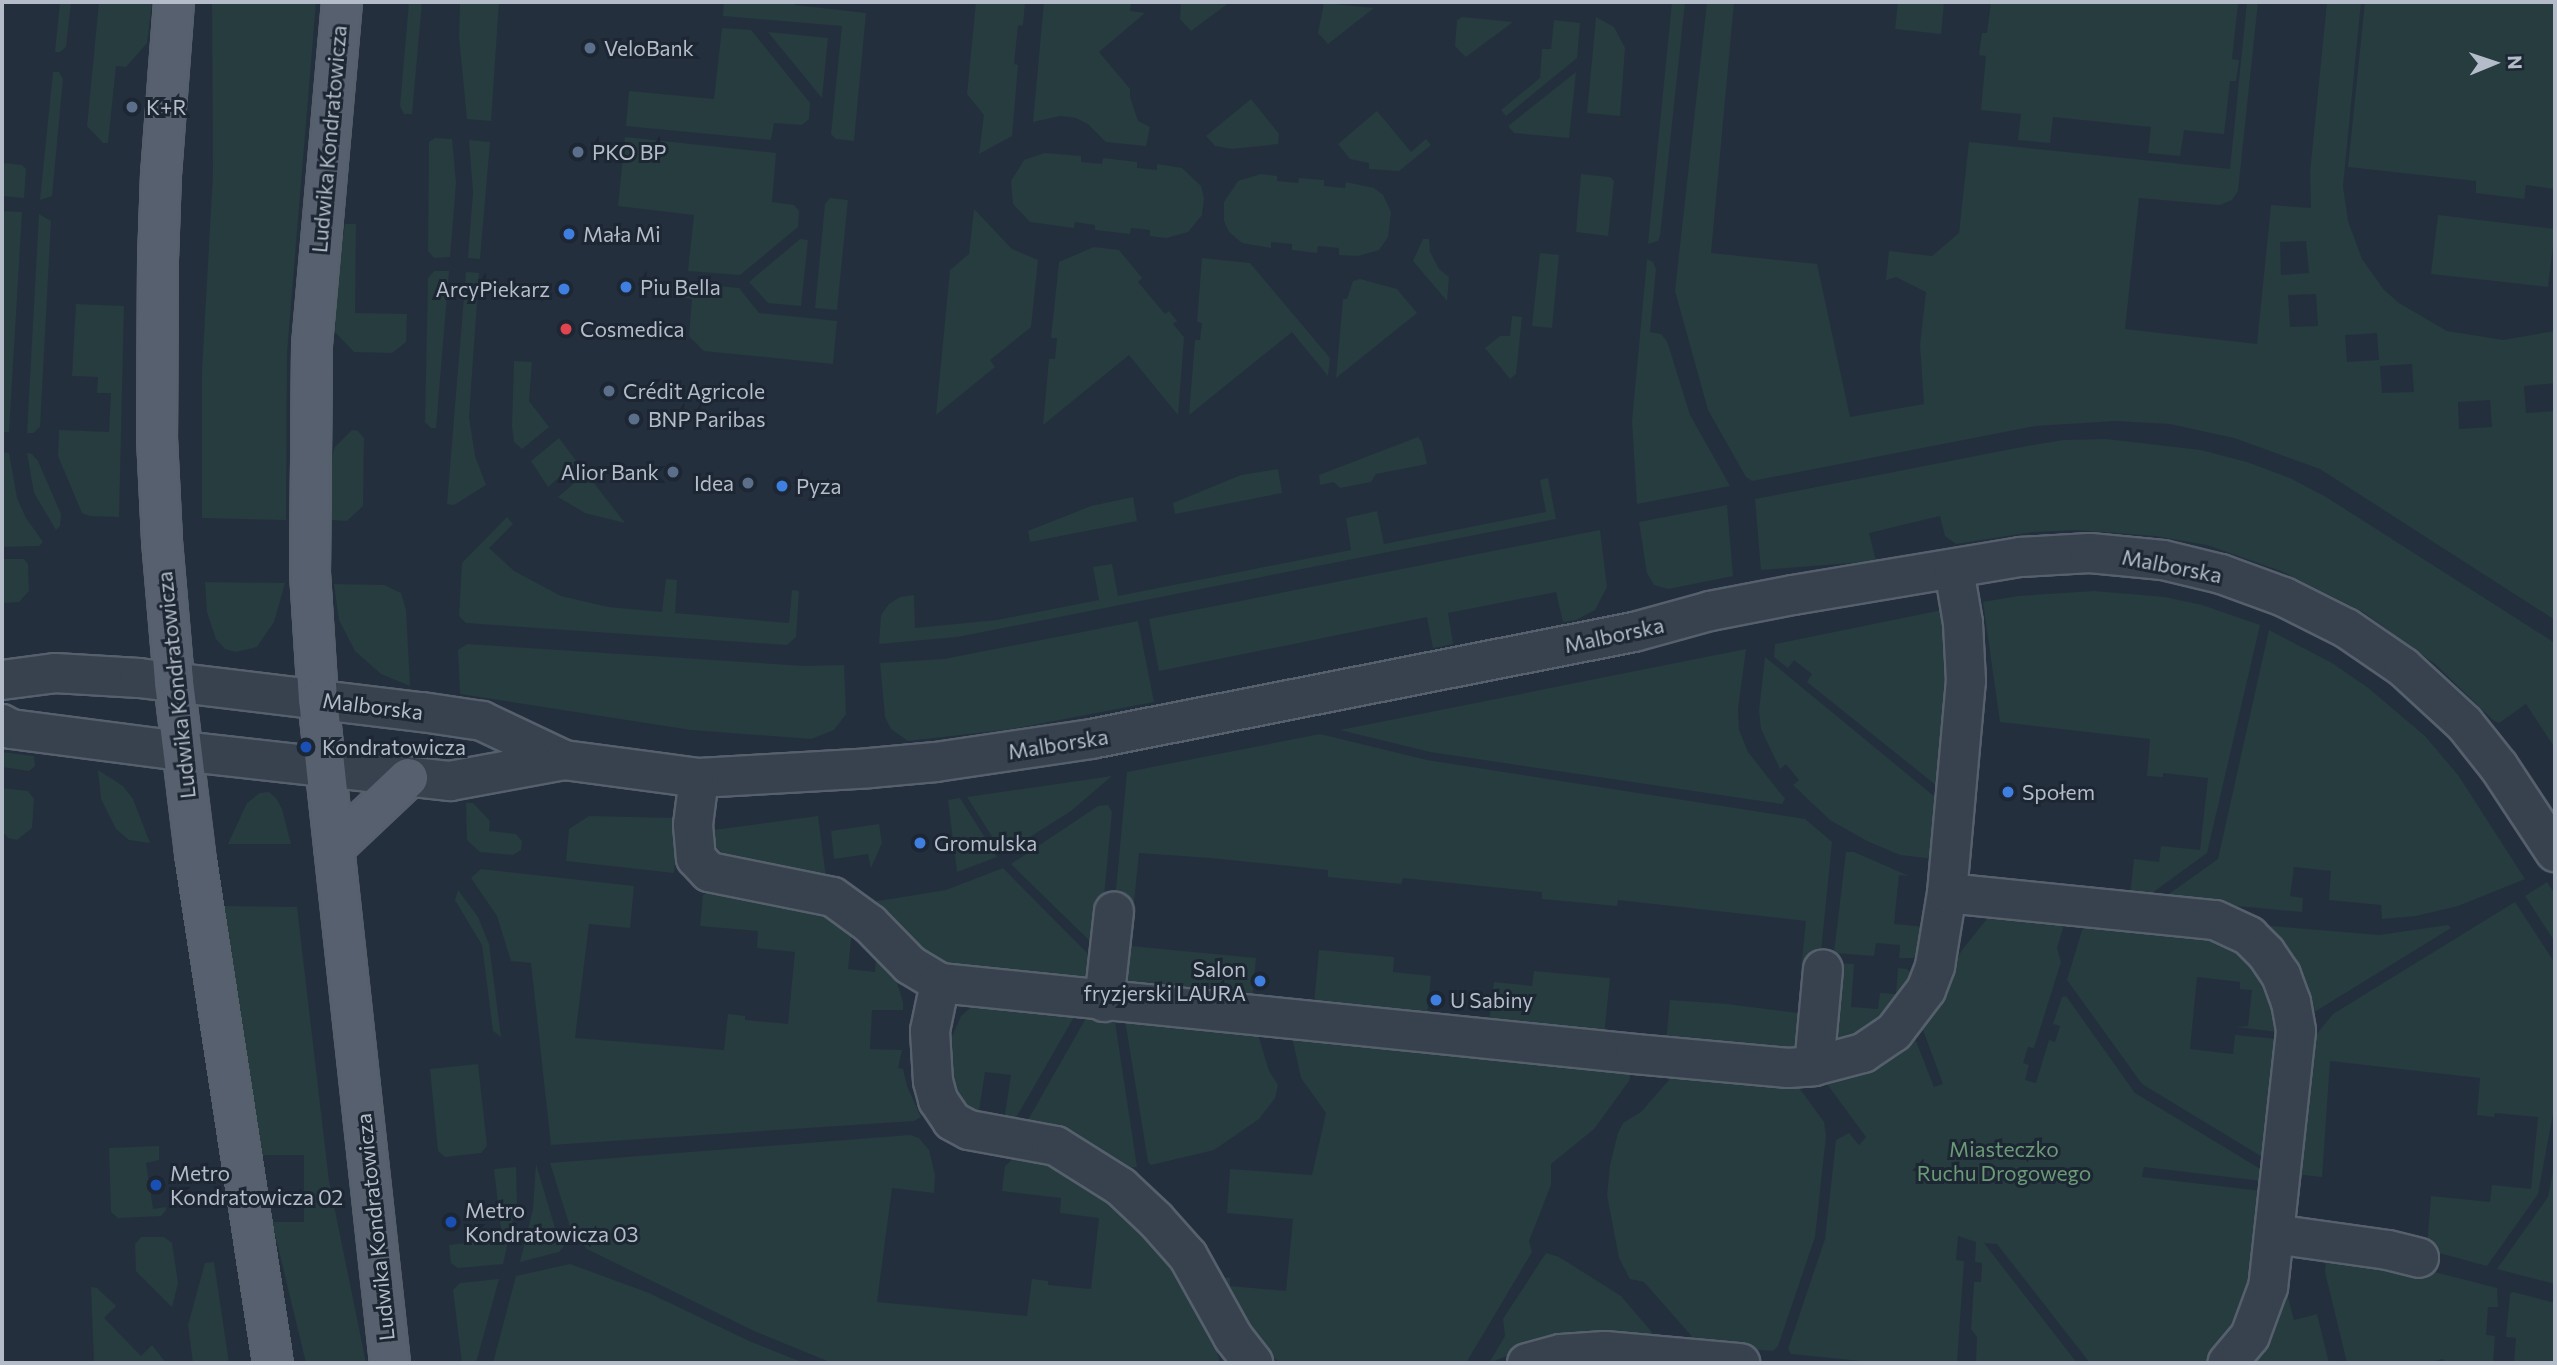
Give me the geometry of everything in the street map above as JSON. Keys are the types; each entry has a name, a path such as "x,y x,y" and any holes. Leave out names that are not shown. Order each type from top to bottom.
{"main road":[{"name":"Ludwika Kondratowicza","path":"174,2 161,174 157,367 162,541 181,751 273,1363"},
{"name":"Ludwika Kondratowicza","path":"342,2 315,293 309,403 310,573 318,699 390,1363"},
{"path":"334,848 408,778"}],"street":[{"name":"Malborska","path":"2,680 55,673 174,682 482,721 564,760 699,778 936,762 1091,739 1634,632 1752,602 2054,554 2125,556 2221,573 2312,609 2374,646 2437,695 2483,746 2555,852"},
{"path":"699,778 693,825 696,858 709,872 833,897 870,924 910,965 940,983 1104,1002 1788,1068 1814,1066 1863,1053 1894,1032 1911,1013 1935,966 1947,893 1966,681 1964,623 1954,569"},
{"name":"Malborska","path":"2,724 12,729 181,751 450,781 564,760"},
{"path":"1947,893 2207,918 2241,931 2266,953 2287,988 2296,1031 2268,1287 2250,1336 2227,1363"},
{"path":"1104,1002 1114,912"},
{"path":"1814,1066 1823,969"},
{"path":"940,983 930,1031 933,1080 939,1100 952,1121 969,1130 1056,1146 1121,1187 1156,1220 1188,1256 1233,1337 1252,1363"},
{"path":"2274,1234 2388,1250 2419,1258"},
{"path":"1527,1363 1561,1354 1740,1363"}],"green space":[{"path":"60,2 71,2 66,47 55,52"},
{"path":"99,2 152,2 147,43 126,67 116,66 108,143 103,143 87,126"},
{"path":"212,2 316,2 287,353 286,520 202,518 202,371 213,174"},
{"path":"409,2 422,2 412,114 404,114 400,106"},
{"path":"460,2 499,2 491,121 467,119 459,37"},
{"path":"724,2 795,2 795,5 866,13 854,141 836,139 831,134 842,26 723,16"},
{"path":"976,2 1025,2 1023,25 1018,26 1014,64 1018,65 1012,136 979,154 984,115 967,94"},
{"path":"1044,2 1131,2 1130,11 1145,13 1099,52 1130,89 1138,121 1150,127 1146,146 1106,142 1088,124 1076,118 1060,116 1033,122"},
{"path":"1181,2 1230,2 1191,31 1180,19"},
{"path":"1672,2 1685,2 1660,236 1658,241 1648,244"},
{"path":"1707,2 1734,2 1711,253 1817,264 1850,417 1924,404 1920,345 1926,292 1896,277 1886,280 1889,251 1932,256 1959,233 1969,142 2230,169 2247,2 2258,2 2238,191 2232,200 2220,205 2139,198 2125,329 2257,344 2271,205 2311,208 2310,172 2327,2 2361,2 2343,186 2348,221 2362,259 2384,290 2399,303 2447,331 2503,340 2555,331 2555,383 2524,386 2526,413 2555,411 2555,620 2320,469 2234,438 2170,424 2116,421 2035,426 1752,481 1746,477 1708,410 1675,291","holes":["2306,241 2309,273 2281,275 2280,242","2316,294 2318,326 2290,327 2288,295","2377,333 2379,360 2347,362 2345,335","2412,364 2414,392 2382,393 2380,366","2490,400 2492,427 2459,429 2458,402"]},
{"path":"1898,2 1944,2 1941,34 1895,29"},
{"path":"1991,2 2238,4 2232,59 2239,60 2236,81 2230,81 2224,134 2184,130 2180,156 2148,153 2151,127 2053,117 2050,143 2018,140 2021,114 1981,110 1986,56 1979,55 1982,33 1987,33"},
{"path":"2365,2 2555,2 2555,189 2526,185 2524,199 2476,193 2476,181 2348,167"},
{"path":"1324,3 1374,8 1328,44 1318,33"},
{"path":"1462,17 1513,22 1466,57 1455,46 1457,20"},
{"path":"1596,17 1614,27 1625,48 1620,116 1587,113"},
{"path":"1554,20 1580,23 1577,58 1506,116 1501,110 1540,78 1542,49 1551,49"},
{"path":"722,28 751,30 810,103 809,119 802,125 774,123 771,140 626,126 629,91 714,99"},
{"path":"768,32 828,38 822,98"},
{"path":"53,72 59,72 63,79 52,196 40,200"},
{"path":"1576,72 1569,138 1514,133 1508,126"},
{"path":"1251,99 1279,134 1278,144 1232,149 1215,146 1206,136"},
{"path":"1377,111 1411,152 1426,139 1431,145 1399,171 1369,169 1369,163 1350,159 1338,144"},
{"path":"625,137 776,153 772,202 794,205 799,211 798,227 740,275 688,271 694,215 618,206"},
{"path":"435,138 452,139 456,183 450,257 434,258 428,251 429,142"},
{"path":"469,140 490,142 480,259 468,258 473,192"},
{"path":"1045,153 1081,156 1081,162 1102,164 1103,158 1137,162 1137,168 1157,170 1157,164 1182,168 1201,186 1204,198 1202,215 1188,232 1166,238 1150,236 1150,230 1131,228 1130,234 1095,230 1095,225 1075,222 1074,228 1030,222 1013,204 1011,181 1024,160"},
{"path":"2,163 22,165 26,169 24,198 2,196"},
{"path":"1261,174 1277,176 1277,181 1298,183 1299,178 1324,180 1324,186 1345,188 1346,182 1374,188 1383,195 1391,212 1388,237 1379,250 1358,256 1339,255 1339,248 1318,246 1317,253 1292,250 1292,244 1271,242 1271,248 1242,243 1229,232 1224,221 1224,202 1238,181"},
{"path":"1581,174 1610,177 1614,181 1608,236 1576,232"},
{"path":"830,198 848,200 837,310 815,308 825,204"},
{"path":"974,209 1012,249 1038,260 1031,327 990,360 995,367 936,415 950,270 969,254"},
{"path":"2,211 22,212 9,432 2,432"},
{"path":"39,214 51,221 40,427 33,433 27,433"},
{"path":"2438,215 2555,229 2548,287 2431,274"},
{"path":"345,224 356,224 355,313 407,314 406,342 392,353 354,352 335,332 339,263"},
{"path":"800,239 808,240 801,306 768,303 749,282"},
{"path":"1423,239 1429,239 1430,252 1439,269 1449,277 1447,301 1413,261"},
{"path":"1094,247 1119,250 1142,278 1138,282 1165,314 1169,311 1177,321 1173,324 1184,337 1178,415 1129,355 1043,425 1049,359 1055,359 1057,338 1051,338 1059,262"},
{"path":"1540,253 1559,255 1552,328 1532,326"},
{"path":"1202,258 1250,263 1330,358 1328,376 1292,332 1189,415 1195,340 1200,340 1202,323 1197,322"},
{"path":"1647,259 1653,262 1656,269 1650,332 1661,334 1667,341 1690,415 1730,486 1637,504 1632,421"},
{"path":"434,271 449,271 436,428 431,428 425,422 428,278"},
{"path":"466,272 479,273 469,417 475,456 486,485 454,505 447,504"},
{"path":"1360,279 1397,289 1417,313 1336,378 1343,299 1347,299 1353,281"},
{"path":"686,283 739,288 759,313 837,321 833,364 704,351 689,336 692,299 684,298"},
{"path":"76,304 124,306 119,517 90,516 82,513 58,456 59,430 109,432 111,393 97,393 98,377 72,376"},
{"path":"1512,316 1522,317 1516,374 1510,379 1485,348 1500,336 1510,336"},
{"path":"514,361 532,362 529,401 549,427 522,449 514,442 512,425"},
{"path":"352,430 358,431 364,438 363,506 347,521 332,520 332,456 335,447"},
{"path":"1418,437 1422,442 1427,464 1376,474 1371,482 1340,488 1334,482 1320,485 1319,475"},
{"path":"559,438 577,462 548,487 531,461"},
{"path":"2106,439 2201,450 2247,462 2290,478 2326,497 2555,643 2555,748 2526,704 2499,723 2494,721 2435,664 2363,612 2281,571 2207,545 2155,536 2077,530 2033,532 1956,544 1945,536 1940,516 1869,533 1876,561 1761,570 1755,499 2022,447 2063,440"},
{"path":"2,452 9,453 17,498 26,518 43,542 39,546 2,547"},
{"path":"27,453 32,454 38,461 61,514 60,526 56,530 34,493"},
{"path":"1278,469 1282,493 1175,514 1173,503 1241,475"},
{"path":"586,473 625,523 585,513 558,497"},
{"path":"1548,478 1556,519 957,637 879,644 881,615 889,604 900,597 914,595 915,628 997,620 1099,600 1093,567 1112,564 1118,596 1351,550 1346,518 1377,511 1384,544 1546,512 1540,480"},
{"path":"1133,497 1137,521 1030,542 1028,531 1091,506"},
{"path":"1727,505 1733,576 1668,589 1654,585 1647,573 1639,522"},
{"path":"507,517 513,524 489,548 514,571 561,596 608,607 662,612 666,579 677,580 675,613 789,623 792,590 799,591 796,637 787,645 466,623 459,616 462,563"},
{"path":"1600,530 1607,587 1595,610 1576,620 1563,622 1556,592 1448,613 1453,644 1433,648 1427,617 1159,671 1149,619"},
{"path":"2,559 24,559 28,564 29,591 19,602 2,603"},
{"path":"205,582 285,583 274,622 257,647 236,652 225,649 216,639 207,612"},
{"path":"334,584 384,585 401,593 406,610 410,686 381,674 355,651 339,620"},
{"path":"2094,591 2165,597 2202,605 2260,625 2207,853 2145,898 2130,896 2134,859 2159,862 2161,846 2200,850 2208,778 2163,773 2163,777 2147,776 2150,739 2000,722 1983,602 2018,596"},
{"path":"1947,609 1952,639 1942,790 1807,682 1812,674 1794,660 1788,668 1774,657 1775,644"},
{"path":"1138,621 1154,702 1012,729 908,741 891,729 885,717 880,663 944,659"},
{"path":"2269,630 2332,663 2367,687 2425,736 2458,775 2525,879 2458,906 2416,916 2382,919 2381,905 2329,900 2331,871 2294,867 2290,896 2303,898 2302,912 2162,899 2218,859"},
{"path":"467,644 805,666 844,665 846,714 834,730 811,739 691,730 460,694 458,650"},
{"path":"1746,649 1738,709 1739,730 1748,752 1785,799 1782,804 1430,752 1340,730"},
{"path":"1765,657 1941,802 1935,859 1900,855 1867,841 1830,820 1793,785 1799,780 1786,764 1780,769 1761,729 1759,711"},
{"path":"1320,734 1427,760 1805,819 1832,842 1821,952 1806,970 1801,969 1806,921 1618,900 1617,906 1542,899 1542,892 1403,878 1401,884 1328,877 1328,870 1210,858 1139,853 1134,902 1115,900 1127,772"},
{"path":"2,752 34,756 35,766 29,771 2,767"},
{"path":"98,770 123,786 133,799 150,843 129,840 116,829 101,799"},
{"path":"1112,776 1071,811 1003,854 967,797"},
{"path":"2,788 28,791 34,799 32,828 17,840 8,838 2,831"},
{"path":"269,792 282,809 291,844 228,844 247,803 260,793"},
{"path":"960,798 997,857 957,872 948,800"},
{"path":"466,803 473,803 490,821 489,831 516,834 522,841 521,850 513,855 480,852 467,840"},
{"path":"1108,805 1112,812 1099,950 1011,864 1098,806"},
{"path":"589,816 674,818 678,825 674,873 566,861 569,829"},
{"path":"818,816 826,878 730,860 711,842 706,831"},
{"path":"879,824 882,843 871,868 868,854 834,859 831,831"},
{"path":"1846,852 1854,852 1909,876 1899,875 1894,924 1928,927 1925,958 1899,958 1900,945 1876,943 1874,956 1834,953"},
{"path":"1003,868 1097,963 1090,977 1086,979 971,973 931,959 872,902 946,890"},
{"path":"481,869 634,886 630,928 589,924 575,1038 724,1050 728,1014 745,1016 745,1020 788,1024 795,952 757,948 758,931 700,926 703,895 711,891 853,920 848,969 875,972 877,946 894,973 903,1002 903,1010 872,1010 870,1049 902,1050 898,1068 903,1069 907,1086 921,1117 914,1121 551,1145 531,963 511,961 497,916 471,878"},
{"path":"2547,882 2555,894 2555,942 2525,896"},
{"path":"458,890 478,917 489,944 501,1037 493,1031 482,945 455,900"},
{"path":"2515,902 2555,963 2555,1103 2538,1194 2487,1266 2432,1251 2427,1246 2431,1196 2490,1202 2492,1185 2531,1189 2538,1117 2495,1113 2494,1117 2477,1115 2480,1078 2330,1061 2322,1177 2295,1174 2308,1045 2333,1014"},
{"path":"223,906 297,907 329,1181 366,1363 306,1363 272,1222 304,1222 304,1155 261,1155"},
{"name":"Miasteczko Ruchu Drogowego","path":"1990,915 2066,918 2057,948 2061,962 2034,1048 2028,1047 2023,1063 2029,1065 2025,1080 2036,1083 2049,1040 2055,1042 2060,1026 2053,1024 2062,997 2066,996 2135,1093 2267,1173 2262,1181 2144,1167 2142,1177 2261,1191 2252,1296 2217,1354 2204,1363 2090,1363 1997,1244 1984,1243 2077,1363 1976,1363 1977,1337 1971,1329 1974,1282 1981,1282 1982,1263 1975,1262 1976,1242 1958,1236 1956,1260 1964,1261 1957,1363 1881,1363 1791,1354 1788,1349 1825,1239 1836,1140 1849,1133 1859,1145 1866,1137 1827,1084 1826,1078 1912,1031 1934,1087 1943,1084 1920,1022 1962,950"},
{"path":"2091,920 2225,939 2269,983 2278,1032 2236,1027 2248,1026 2252,990 2240,989 2240,982 2197,977 2190,1049 2233,1054 2235,1035 2278,1039 2264,1158 2142,1084 2067,980 2083,927"},
{"path":"2448,925 2451,928 2316,1011 2307,1011 2269,939 2271,926 2379,935"},
{"path":"1120,945 1256,958 1252,1001 1125,983"},
{"path":"1319,950 1394,957 1393,972 1431,976 1427,1015 1314,1003"},
{"path":"1834,963 1854,964 1851,1007 1878,1009 1880,993 1896,994 1898,968 1907,969 1917,979 1890,1017 1840,1044 1827,1033"},
{"path":"1534,971 1610,978 1604,1036 1489,1022 1494,982 1532,986"},
{"path":"1670,1000 1806,1014 1799,1043 1789,1050 1666,1042"},
{"path":"975,1004 1078,1010 1013,1123 1004,1121 1011,1075 985,1072 978,1117 957,1099 948,1063 950,1041 961,1016"},
{"path":"1090,1011 1111,1014 1115,1022 1137,1167 1126,1168 1032,1126 1028,1120"},
{"path":"1125,1020 1257,1031 1269,1071 1278,1085 1275,1098 1259,1119 1214,1150 1151,1165 1148,1162"},
{"path":"1292,1037 1632,1071 1629,1081 1594,1129 1551,1164 1551,1185 1529,1241 1532,1252 1466,1363 1282,1363 1267,1354 1217,1277 1230,1278 1230,1286 1286,1291 1293,1219 1227,1213 1230,1169 1312,1175 1326,1113 1301,1078"},
{"path":"478,1064 487,1146 481,1153 445,1157 438,1151 430,1069"},
{"path":"1677,1071 1794,1081 1824,1122 1826,1136 1815,1237 1778,1346 1773,1351 1709,1346 1695,1340 1644,1282 1630,1279 1619,1258 1607,1195 1610,1165 1618,1133 1623,1123 1641,1112"},
{"path":"910,1135 919,1138 929,1150 935,1175 934,1193 892,1188 877,1302 1027,1316 1032,1279 1048,1281 1048,1285 1091,1289 1099,1218 1060,1213 1061,1198 1002,1191 1005,1166 1018,1155 1065,1166 1162,1244 1213,1337 1220,1363 832,1363 754,1331 587,1249 571,1230 550,1163"},
{"path":"159,1146 159,1160 146,1163 153,1209 166,1207 166,1210 161,1216 118,1218 111,1212 109,1148"},
{"path":"2555,1161 2555,1284 2497,1269 2548,1197"},
{"path":"536,1164 557,1235 564,1246 559,1252 520,1262 533,1209"},
{"path":"516,1167 517,1202 503,1264 458,1268 451,1263 449,1245 502,1239 494,1169"},
{"path":"141,1237 164,1237 172,1243 178,1283 172,1307 136,1271 135,1244"},
{"path":"1546,1253 1559,1257 1621,1296 1655,1336 1522,1350 1489,1363 1505,1336 1503,1319"},
{"path":"2330,1257 2403,1264 2497,1288 2498,1307 2488,1307 2486,1335 2495,1336 2493,1363 2444,1363 2443,1359 2427,1363 2347,1363 2325,1272 2326,1261"},
{"path":"214,1262 229,1363 193,1363 188,1325 205,1263"},
{"path":"570,1264 649,1293 749,1341 804,1363 493,1363 516,1276"},
{"path":"499,1279 476,1363 462,1363 453,1290 460,1283"},
{"path":"2285,1286 2294,1320 2317,1314 2329,1363 2245,1363"},
{"path":"91,1287 97,1288 116,1306 104,1318 141,1356 152,1345 166,1363 94,1363"},
{"path":"2513,1292 2555,1303 2555,1363 2514,1363 2516,1338 2506,1337 2510,1294"}],"place":[{"name":"VeloBank","path":"590,48"},
{"name":"K+R","path":"132,107"},
{"name":"PKO BP","path":"578,152"},
{"name":"Mała Mi","path":"569,234"},
{"name":"Piu Bella","path":"626,287"},
{"name":"ArcyPiekarz","path":"564,289"},
{"name":"Cosmedica","path":"566,329"},
{"name":"Crédit Agricole","path":"609,391"},
{"name":"BNP Paribas","path":"634,419"},
{"name":"Alior Bank","path":"673,472"},
{"name":"Idea","path":"748,483"},
{"name":"Pyza","path":"782,486"},
{"name":"Kondratowicza","path":"306,747"},
{"name":"Społem","path":"2008,792"},
{"name":"Gromulska","path":"920,843"},
{"name":"Salon fryzjerski LAURA","path":"1260,981"},
{"name":"U Sabiny","path":"1436,1000"},
{"name":"Metro Kondratowicza 02","path":"156,1185"},
{"name":"Metro Kondratowicza 03","path":"451,1222"}]}
